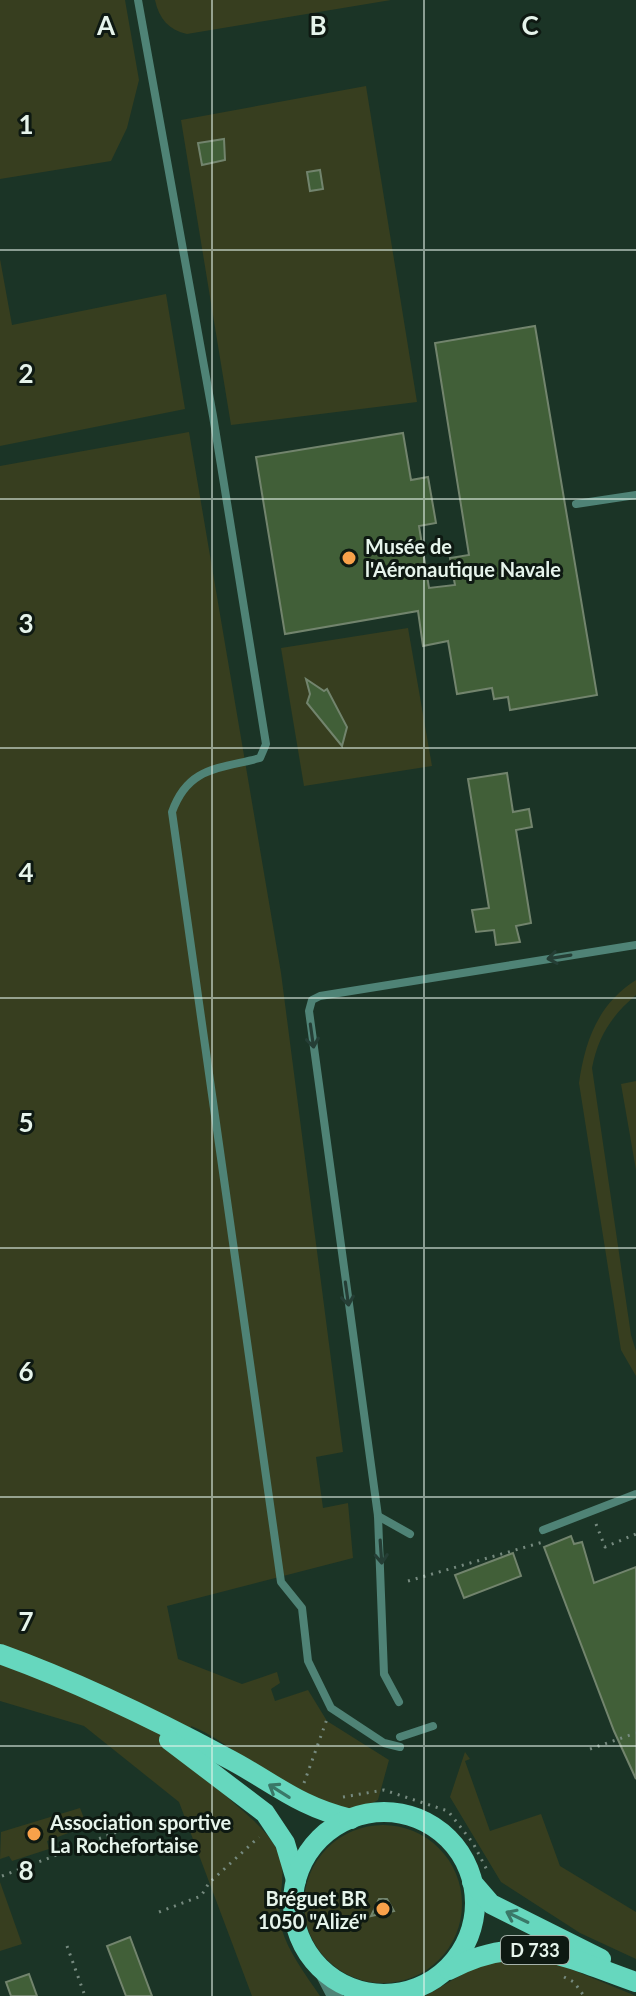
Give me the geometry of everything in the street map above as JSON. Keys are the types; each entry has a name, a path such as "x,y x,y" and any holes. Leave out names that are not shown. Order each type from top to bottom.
{"main road":[{"path":"0,1654 137,1710 230,1759 296,1802 351,1819"},
{"path":"87,1690 177,1745 265,1813 285,1843 296,1880 297,1927 302,1942 320,1967 353,1989 400,1994 435,1978 453,1961 466,1941 481,1879 460,1853 429,1824 387,1812 351,1819 321,1838 306,1858 296,1880"},
{"name":"D 733","path":"481,1879 491,1904 636,1980"},
{"name":"D 733","path":"435,1978 472,1958 515,1948 567,1958 636,1980"}],"street":[{"path":"320,1967 335,1996"}],"lane":[{"path":"138,0 213,416 266,744 260,758 194,776 180,790 172,812 281,1582 302,1608 308,1661 331,1708 384,1743 400,1742 433,1726"},
{"path":"576,504 636,495"},
{"path":"399,1702 384,1674 378,1516 309,1011 312,1000 636,945"},
{"path":"543,1530 636,1494"},
{"path":"378,1516 410,1534"}],"path":[{"path":"585,1528 598,1523 605,1547 636,1534"},
{"path":"408,1581 548,1541"},
{"path":"590,1749 636,1733"},
{"path":"292,1780 311,1791"},
{"path":"334,1798 384,1790 448,1811 473,1843 481,1879"},
{"path":"2,1876 140,1823"},
{"path":"67,1946 85,1996"},
{"path":"554,1973 574,1982 584,1996"}],"green space":[{"path":"0,0 125,0 139,80 127,128 111,161 0,179"},
{"path":"155,0 391,0 187,34 166,23"},
{"path":"366,86 417,402 231,425 181,120"},
{"path":"0,259 12,325 166,294 185,409 0,446"},
{"path":"189,432 281,973 343,1452 316,1457 323,1508 348,1503 353,1558 167,1606 178,1659 242,1684 277,1672 280,1683 271,1689 275,1701 308,1690 327,1721 389,1760 378,1800 356,1808 332,1806 282,1783 191,1726 197,1758 206,1774 259,1826 277,1849 282,1867 281,1927 293,1954 320,1996 252,1996 179,1802 84,1726 0,1701 0,466"},
{"path":"408,628 432,766 304,786 281,648"},
{"path":"636,980 636,995 607,1028 592,1068 631,1335 636,1351 636,1376 621,1350 579,1083 590,1038 603,1012"},
{"path":"636,1081 636,1170 621,1084"},
{"path":"465,1752 470,1759 465,1761 490,1831 541,1814 560,1866 636,1912 636,1959 580,1933 501,1882 450,1797"},
{"name":"Association sportive La Rochefortaise","path":"80,1808 87,1826 47,1841 49,1849 12,1861 9,1856 0,1859 1,1832"},
{"path":"383,1825 413,1831 439,1848 456,1874 462,1904 456,1934 439,1960 413,1977 383,1983 353,1977 327,1960 310,1934 304,1904 310,1874 327,1848 353,1831"},
{"name":"Association sportive La Rochefortaise","path":"0,1882 22,1944 0,1951"},
{"path":"487,1960 561,1965 636,1996 425,1996"}],"building":[{"path":"224,139 225,160 202,165 198,143"},
{"path":"320,170 323,189 310,191 307,172"},
{"path":"535,326 597,695 510,710 508,697 494,699 492,688 457,694 448,641 423,646 418,611 285,634 256,457 403,433 411,480 428,477 436,523 419,526 429,588 455,585 450,558 469,555 435,343"},
{"path":"306,679 324,691 327,689 347,727 342,746 307,703 310,694"},
{"path":"507,773 513,812 529,809 532,827 516,830 531,923 516,926 520,942 496,945 494,930 476,932 472,910 489,908 468,779"},
{"path":"571,1536 574,1544 582,1542 594,1583 636,1567 636,1779 614,1731 544,1547"},
{"path":"513,1553 521,1576 464,1598 455,1575"},
{"path":"379,1899 387,1899 394,1911 371,1916"},
{"path":"130,1937 152,1996 126,1996 107,1946"},
{"path":"29,1974 37,1996 11,1996 6,1982"}],"place":[{"name":"Musée de l'Aéronautique Navale","path":"349,558"},
{"name":"Association sportive La Rochefortaise","path":"34,1834"},
{"name":"Bréguet BR 1050 \"Alizé\"","path":"383,1909"}]}
